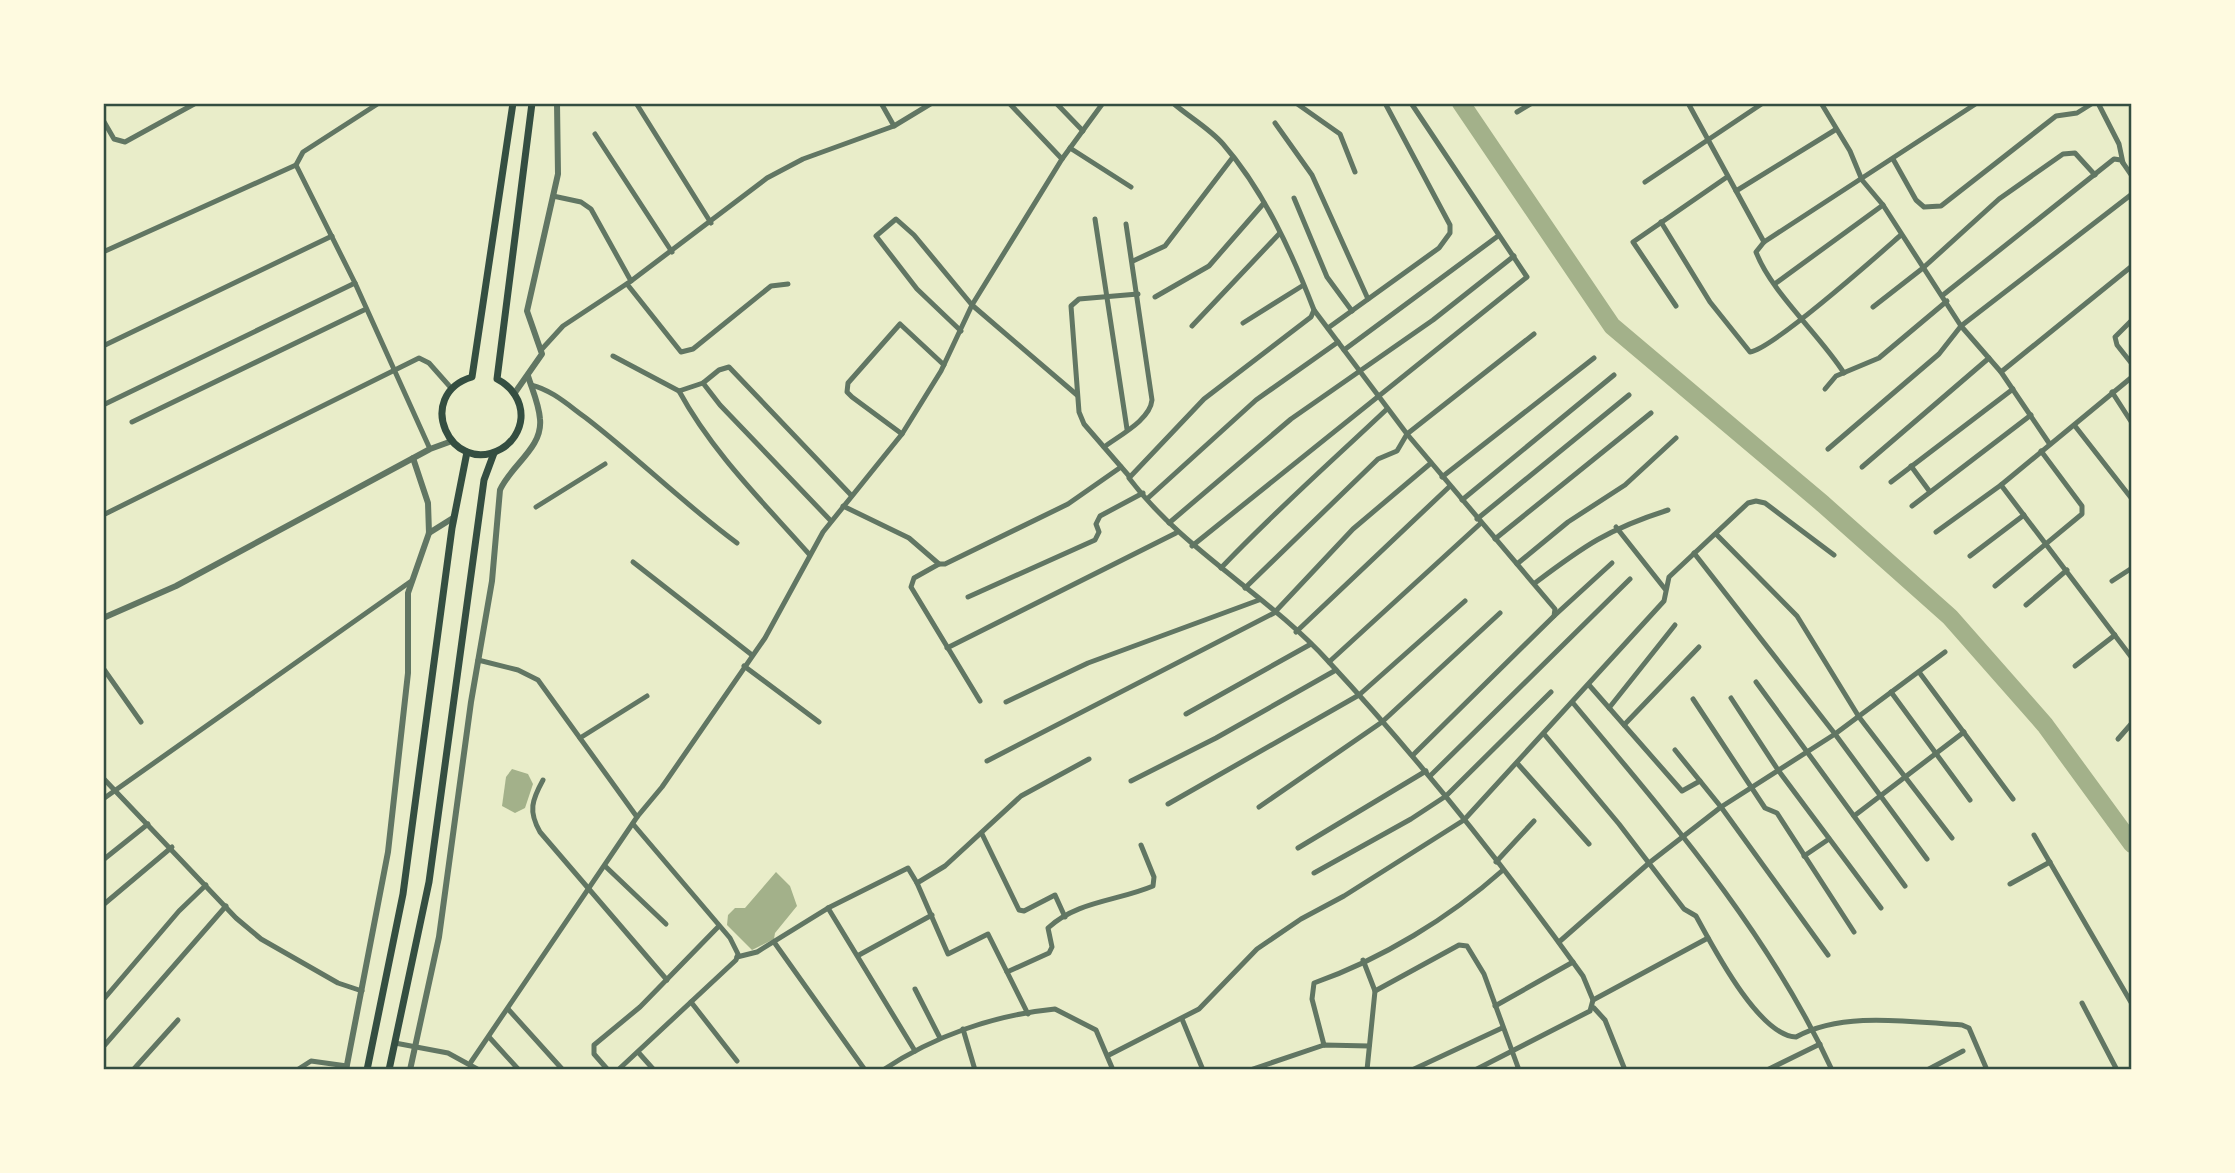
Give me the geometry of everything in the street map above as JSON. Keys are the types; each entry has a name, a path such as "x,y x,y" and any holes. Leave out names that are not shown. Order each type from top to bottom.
{"main road":[{"path":"513,103 472,377 452,389 444,401 442,415 444,429 452,441 467,452 494,453 506,446 519,428 520,407 514,394 497,379 532,103"},
{"path":"367,1070 403,894 453,518 467,452"},
{"path":"389,1070 429,883 484,480 494,453"}],"street":[{"path":"103,120 114,139 125,142 196,103"},
{"path":"103,252 296,165 303,152 379,103"},
{"path":"514,394 541,358 542,349 527,311 558,174 557,103"},
{"path":"636,103 711,223"},
{"path":"881,103 894,126"},
{"path":"542,349 563,326 629,283 711,223 749,190 787,166 894,126 932,103"},
{"path":"1009,103 1062,159"},
{"path":"1056,103 1083,131"},
{"path":"471,1062 637,817 662,787 752,655 809,554 831,521 902,434 944,365 972,305 1062,159 1103,103"},
{"path":"1173,103 1221,142 1233,157 1264,203 1314,310 1449,487 1552,603 1554,615"},
{"path":"1296,103 1340,134 1355,172"},
{"path":"1328,328 1439,247 1450,233 1450,225 1385,103"},
{"path":"1192,546 1525,281 1527,273 1498,236 1411,103"},
{"path":"1517,112 1532,103"},
{"path":"1688,103 1763,242"},
{"path":"1645,182 1763,103"},
{"path":"1821,103 1850,151 1862,180 1883,205 1961,326 2001,372 2049,443"},
{"path":"1844,373 1756,252 1763,242 1977,103"},
{"path":"1893,159 1916,200 1924,207 1941,206 2056,116 2077,113 2096,103 2119,144 2123,163 2132,176"},
{"path":"1275,123 1312,174 1368,299"},
{"path":"1736,191 1835,130"},
{"path":"595,134 672,252"},
{"path":"1070,148 1131,187"},
{"path":"1873,307 1923,268 1999,199 2063,154 2075,153 2095,175"},
{"path":"1133,261 1165,246 1233,157"},
{"path":"1825,389 1831,379 1879,358 1945,298 2114,159 2123,163"},
{"path":"296,165 355,283 364,310 430,449"},
{"path":"1676,306 1633,244 1727,177"},
{"path":"1828,449 1939,354 1961,326 2132,194"},
{"path":"553,195 581,202 592,209 629,283 681,352 693,349 771,286 788,284"},
{"path":"1294,198 1327,277 1352,311"},
{"path":"1155,297 1209,266 1264,203"},
{"path":"1776,283 1883,205"},
{"path":"961,331 918,289 887,254 876,236 896,219 914,235 972,305 1077,395"},
{"path":"1095,219 1127,429"},
{"path":"1661,222 1710,302 1746,350 1759,350 1802,318 1901,235"},
{"path":"1104,447 1151,408 1152,400 1126,223"},
{"path":"1192,326 1279,234"},
{"path":"103,346 332,236"},
{"path":"1344,350 1498,236"},
{"path":"1169,523 1291,419 1433,320 1514,256"},
{"path":"2001,372 2132,265"},
{"path":"103,405 355,283"},
{"path":"1243,323 1302,286"},
{"path":"1138,294 1079,299 1070,306 1077,395 1084,424 1176,533 1311,644 1413,755 1573,962 1594,1000 1594,1008 1605,1020 1625,1070"},
{"path":"132,422 364,310"},
{"path":"1129,476 1204,399 1311,317 1314,310"},
{"path":"2132,320 2115,337 2117,345 2132,363"},
{"path":"902,434 847,393 848,383 895,326 900,324 944,365"},
{"path":"1245,588 1378,459 1397,451 1407,434 1534,334"},
{"path":"1148,498 1256,400 1338,342"},
{"path":"612,356 679,391 695,421 737,474 809,554"},
{"path":"103,515 419,358 429,363 452,389"},
{"path":"1442,477 1594,358"},
{"path":"1861,467 1989,358"},
{"path":"679,391 703,383 725,367 732,369 851,495"},
{"path":"1462,500 1614,375"},
{"path":"410,1070 439,937 478,660 492,581 500,490 504,481 534,445 541,427 528,376"},
{"path":"1936,532 2001,485 2132,377"},
{"path":"703,383 720,405 831,521"},
{"path":"531,385 552,393 605,433 704,519 737,543"},
{"path":"1891,482 2013,389"},
{"path":"2112,392 2132,423"},
{"path":"1329,662 1479,521 1629,395"},
{"path":"1221,568 1304,483 1329,465 1387,409"},
{"path":"1495,539 1651,413"},
{"path":"1912,506 2031,415"},
{"path":"2075,426 2132,499"},
{"path":"1517,564 1568,522 1625,485 1676,438"},
{"path":"103,618 176,586 430,449 452,441"},
{"path":"1995,586 2083,510 2041,451"},
{"path":"297,1070 311,1061 346,1068 381,900 410,657 407,607 410,582 429,533 428,503 413,458"},
{"path":"987,761 1274,613 1353,529 1431,463"},
{"path":"536,507 605,464"},
{"path":"1912,466 1930,492"},
{"path":"980,701 911,587 914,578 1068,504 1121,467"},
{"path":"2001,485 2132,658"},
{"path":"1296,632 1449,487"},
{"path":"968,597 1095,540 1099,531 1096,524 1100,516 1143,493"},
{"path":"1109,1055 1182,1019 1212,999 1257,949 1301,919 1344,896 1464,820 1664,601 1669,577 1748,503 1765,503 1834,555"},
{"path":"843,506 909,538 939,564"},
{"path":"1535,583 1585,544 1616,527 1668,510"},
{"path":"1970,556 2024,515"},
{"path":"429,533 453,518"},
{"path":"1616,527 1665,589"},
{"path":"947,648 1176,533"},
{"path":"1716,534 1797,616 1859,716 1952,838"},
{"path":"1694,553 1835,734 1927,859"},
{"path":"633,562 752,655"},
{"path":"1413,755 1554,615 1612,563"},
{"path":"2112,581 2132,568"},
{"path":"2026,605 2067,570"},
{"path":"1298,848 1428,773 1630,579"},
{"path":"103,799 410,582"},
{"path":"1006,702 1088,663 1259,600"},
{"path":"1168,804 1359,695 1465,601"},
{"path":"1259,807 1382,722 1500,613"},
{"path":"1609,708 1675,625"},
{"path":"2074,666 2115,635"},
{"path":"1186,714 1311,644"},
{"path":"1624,724 1699,647"},
{"path":"1559,942 1683,835 1750,787 1835,734 1945,653"},
{"path":"478,660 518,670 538,680 637,817"},
{"path":"744,666 819,722"},
{"path":"103,668 141,722"},
{"path":"1131,781 1216,738 1336,670"},
{"path":"1919,671 2013,799"},
{"path":"1756,682 1905,886"},
{"path":"1589,685 1682,791 1700,780"},
{"path":"1314,873 1411,819 1446,796 1551,692"},
{"path":"1891,692 1970,800"},
{"path":"580,738 647,696"},
{"path":"1731,698 1778,770 1881,908"},
{"path":"1693,699 1765,808 1777,813 1854,932"},
{"path":"1573,702 1683,835 1775,964 1812,1028 1832,1070"},
{"path":"2118,739 2132,723"},
{"path":"1854,816 1964,732"},
{"path":"1544,734 1684,909 1696,916 1758,1014 1774,1030 1796,1037 1812,1028 1896,1021 1962,1025 1972,1034 1987,1070"},
{"path":"1675,750 1721,807 1828,955"},
{"path":"918,883 945,866 1021,796 1089,759"},
{"path":"1517,763 1589,844"},
{"path":"103,778 261,939 338,983 362,991"},
{"path":"543,780 532,803 533,819 589,890 667,980"},
{"path":"1496,862 1534,821"},
{"path":"103,860 148,824"},
{"path":"633,824 736,946 737,957"},
{"path":"982,834 1019,910 1024,911 1055,895 1065,917"},
{"path":"2034,835 2132,1004"},
{"path":"1804,856 1829,838"},
{"path":"1007,972 1049,953 1052,947 1048,929 1065,917 1094,902 1153,886 1154,877 1141,845"},
{"path":"103,905 172,847"},
{"path":"2010,884 2050,862"},
{"path":"604,866 666,924"},
{"path":"618,1070 737,957 753,954 828,908 908,868 918,883 948,954 988,934 1028,1014"},
{"path":"1324,1045 1312,986 1448,913 1503,870"},
{"path":"103,1000 206,885"},
{"path":"103,1047 226,906"},
{"path":"828,908 915,1051"},
{"path":"859,955 932,915"},
{"path":"608,1070 594,1054 594,1045 667,980 719,926"},
{"path":"1594,1000 1708,938"},
{"path":"774,942 865,1070"},
{"path":"1375,990 1463,944 1477,961 1519,1070"},
{"path":"1363,960 1375,990 1367,1070"},
{"path":"1495,1006 1573,962"},
{"path":"915,989 940,1038"},
{"path":"691,1002 737,1061"},
{"path":"2082,1003 2117,1070"},
{"path":"1475,1070 1594,1008"},
{"path":"508,1009 563,1070"},
{"path":"883,1070 940,1038 963,1029 1055,1009 1090,1026 1102,1040 1114,1070"},
{"path":"1182,1019 1203,1070"},
{"path":"133,1070 178,1020"},
{"path":"1412,1070 1502,1028"},
{"path":"963,1029 975,1070"},
{"path":"489,1037 519,1070"},
{"path":"395,1043 449,1053 471,1062 479,1070"},
{"path":"1767,1070 1820,1044"},
{"path":"1253,1069 1324,1045 1369,1045"},
{"path":"1927,1070 1962,1051"},
{"path":"638,1052 654,1070"}],"shaded area":[{"path":"512,769 528,774 533,784 525,808 515,813 502,806 506,777"},
{"path":"776,872 790,886 797,906 775,933 774,939 752,950 727,925 728,915 735,908 745,908"}],"waterway":[{"path":"1461,103 1612,326 1823,504 1950,617 2045,725 2132,844"}]}
